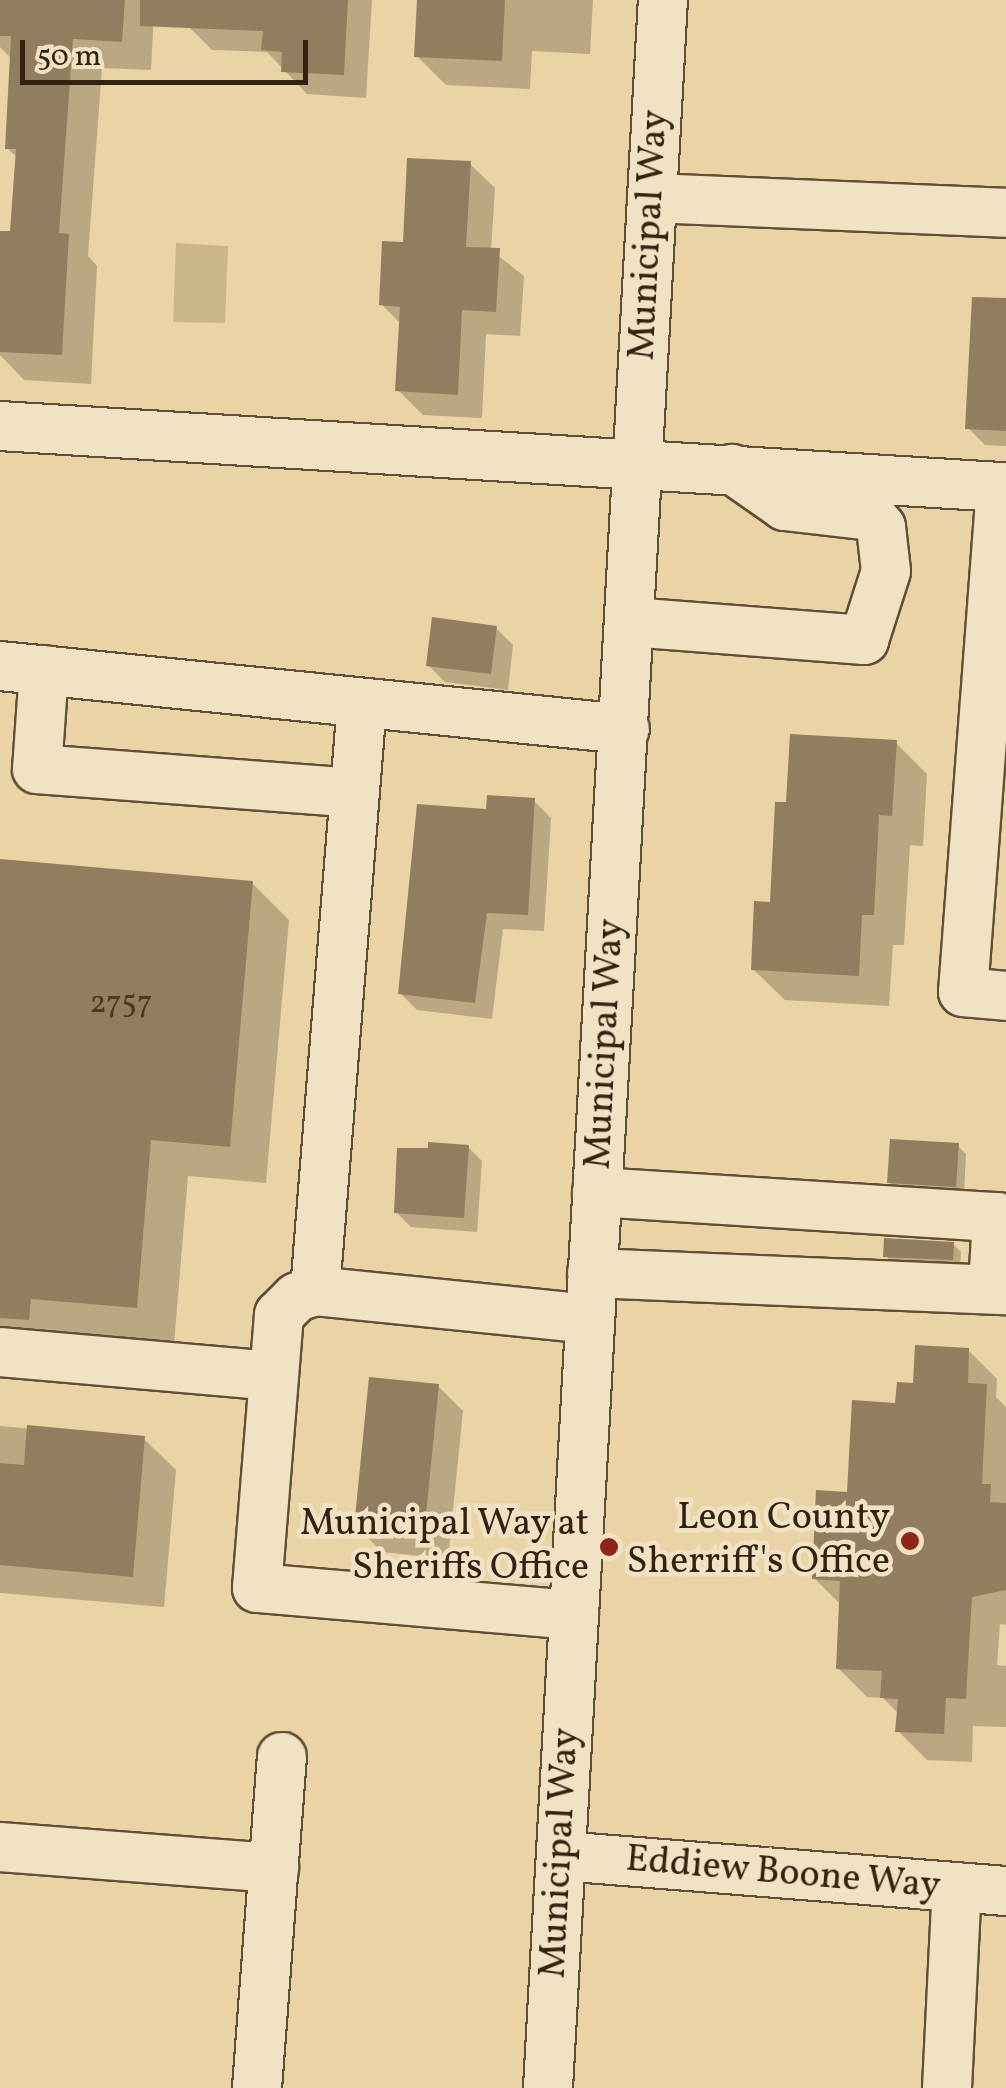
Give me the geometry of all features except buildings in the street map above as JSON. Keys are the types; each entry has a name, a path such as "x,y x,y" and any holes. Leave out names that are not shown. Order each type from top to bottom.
{"street":[{"name":"Municipal Way","path":"548,2088 663,0"},
{"path":"652,198 1006,213"},
{"path":"0,426 732,469 836,494 1001,486 963,992 1006,996"},
{"path":"630,622 864,640 886,571 887,540 872,516 836,494"},
{"path":"354,793 37,770 22,668 624,729"},
{"path":"315,1290 362,702"},
{"path":"574,1615 257,1588 279,1315 315,1290 591,1296 999,1289 997,1217 597,1192"},
{"path":"0,1352 274,1376"},
{"path":"257,2088 282,1757"},
{"path":"0,1847 274,1868"},
{"name":"Eddiew Boone Way","path":"560,1856 1006,1891"},
{"path":"947,2088 957,1887"}],"shaded area":[{"path":"176,243 228,246 225,323 173,322"}],"place":[{"name":"Leon County Sherriff's Office","path":"910,1541"},
{"name":"Municipal Way at Sheriffs Office","path":"609,1547"}]}
